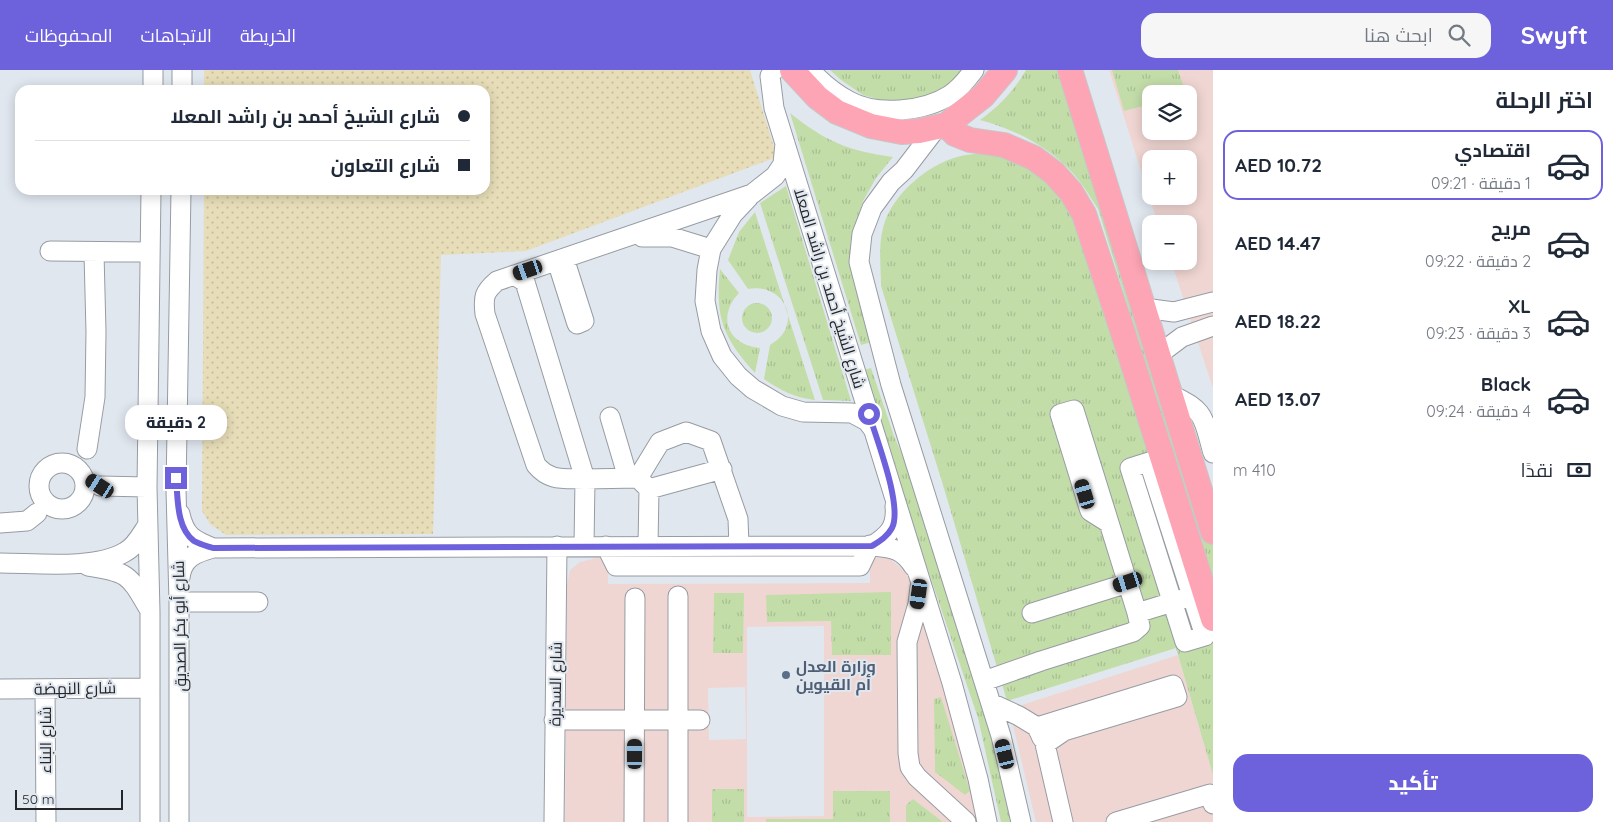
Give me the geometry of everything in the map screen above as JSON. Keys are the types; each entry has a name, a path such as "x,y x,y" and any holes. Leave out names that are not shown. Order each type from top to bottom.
{"main road":[{"path":"792,70 817,98 837,112 871,126 902,132 942,126 983,96 1006,70"},
{"path":"1070,70 1213,532"},
{"path":"942,126 970,140 1004,145 1034,158 1054,173 1071,192 1084,214 1125,339 1198,594 1213,618"},
{"path":"1125,339 1151,331"}],"street":[{"path":"153,70 153,85"},
{"path":"182,70 182,85"},
{"name":"شارع الشيخ أحمد بن راشد المعلا","path":"774,70 770,76 774,108 954,691 978,779 987,822"},
{"path":"810,70 828,87 850,102 873,109 901,111 925,106 950,95 974,70"},
{"name":"شارع الشيخ أحمد بن راشد المعلا","path":"942,126 904,170 891,182 872,208 862,234 859,262 891,384 1001,736 1021,822"},
{"path":"786,143 783,164 775,176 752,194 733,214 712,249 707,270 705,301 711,330 722,356 738,376 762,395 782,406 803,412 852,413 867,421 873,429"},
{"path":"722,469 638,482 552,478 543,473 536,465 485,314 484,300 488,289 497,281 752,194"},
{"name":"شارع أبو بكر الصديق","path":"150,822 150,612 147,487 151,195"},
{"name":"شارع أبو بكر الصديق","path":"179,822 179,596 176,471 181,195"},
{"path":"628,236 672,237 712,249"},
{"path":"50,251 94,253 150,252"},
{"path":"83,494 84,481 82,474 95,398 94,253"},
{"path":"514,275 525,282 585,479 584,546"},
{"path":"1144,308 1174,312 1213,303"},
{"path":"1174,312 1182,337"},
{"path":"149,335 156,314 164,315 168,322 168,402 180,516 184,529 194,540 213,548"},
{"path":"1158,355 1182,337 1213,326"},
{"path":"854,368 860,361 870,358 878,364 899,432 927,496"},
{"path":"1171,395 1188,402 1198,411 1204,423 1213,453"},
{"path":"984,681 1133,632 1140,626 1128,582 1074,410 1060,414 1090,511 1109,523"},
{"path":"610,417 638,482 648,546"},
{"path":"638,482 660,442 686,432 711,441 738,519 739,546"},
{"path":"63,463 87,449"},
{"path":"1149,462 1198,594 1205,636 1186,642 1130,468 1149,462"},
{"path":"37,513 40,482 48,468 55,464 63,463 70,465 100,486"},
{"path":"0,523 28,521 37,513 74,505 83,494 100,486 147,487"},
{"path":"40,490 46,502 60,508"},
{"path":"606,546 616,566 860,566 871,546 886,537 892,527 896,515 894,500"},
{"path":"0,563 72,564 102,560 127,552 147,526"},
{"path":"258,602 179,596 181,572 187,560 196,553 213,548 558,546 871,546 890,548 908,557 919,578 918,604 907,642 908,753 910,767 930,789 966,822"},
{"name":"شارع السديرة","path":"554,822 558,546"},
{"path":"72,564 122,573 134,584 150,612"},
{"path":"1032,613 1128,582"},
{"path":"1137,613 1198,594"},
{"path":"678,596 678,822"},
{"path":"634,822 635,598"},
{"path":"1037,727 1173,685 1177,697 1064,731 1045,744"},
{"name":"شارع النهضة","path":"0,689 150,688"},
{"name":"شارع البناء","path":"45,689 46,822"},
{"path":"991,703 1037,727 1045,744 1063,822"},
{"path":"554,720 700,720"},
{"path":"1116,822 1210,794 1213,804"}],"shaded area":[{"path":"1109,70 1213,70 1213,388 1174,270 1197,270 1197,215 1155,215 1152,205 1197,205 1197,150 1142,150 1142,174"},
{"path":"597,558 889,558 907,573 944,681 972,781 979,822 943,822 913,799 906,805 906,822 744,822 744,789 712,789 712,822 565,822 567,585 570,570 580,562","holes":["870,560 870,583 608,584 608,561","824,626 824,816 747,817 747,627","745,687 746,739 709,740 708,688"]},
{"path":"1178,655 1213,775 1213,822 1036,822 1009,709"}],"sand":[{"path":"204,70 750,70 777,157 526,251 441,255 433,534 226,535 210,524 202,511 204,195 490,195 490,85 204,85"}],"green space":[{"path":"830,70 976,70 957,88 911,103 884,101 863,95"},
{"path":"1026,70 1058,70 1097,174 1213,544 1213,584 1098,209 1071,172 1049,152 1022,136 980,120 1006,98"},
{"path":"1112,70 1178,70 1183,85 1142,85 1142,106 1124,111"},
{"path":"790,113 826,138 863,152 893,157 876,178 863,201 855,227 875,341 861,345"},
{"path":"975,154 1001,154 1024,163 1050,182 1073,216 1213,626 1213,775 1176,648 1007,701 943,485 881,286 880,257 881,235 887,215 904,191 915,181 927,171 953,158"},
{"path":"786,186 851,401 823,400 760,203"},
{"path":"755,212 785,305 775,294 767,290 758,288 748,289 728,260 739,232"},
{"path":"720,269 739,293 728,311 727,320 729,328 740,341 749,346 760,348 755,373 735,348 724,326 720,314 719,301"},
{"path":"757,303 768,307 772,318 768,329 757,333 746,329 742,318 746,307"},
{"path":"788,314 815,400 788,393 764,379 770,345 782,335 787,326"},
{"path":"871,368 894,436 919,494 990,719 1015,822 1001,822 978,718 900,487 864,370"},
{"path":"891,592 891,655 832,655 831,621 767,622 766,595"},
{"path":"714,593 744,593 743,653 713,653"},
{"path":"941,697 970,791 965,795 935,772 934,699"},
{"path":"712,789 744,789 744,822 712,822"},
{"path":"833,791 890,791 890,822 766,822 766,819 833,819"},
{"path":"913,799 943,822 906,822 906,805"}],"place":[{"name":"وزارة العدل أم القيوين","path":"786,675"}],"route":[{"path":"176,478 180,516 184,529 194,540 213,548 872,546 886,537 896,515 894,500 869,414"}]}
